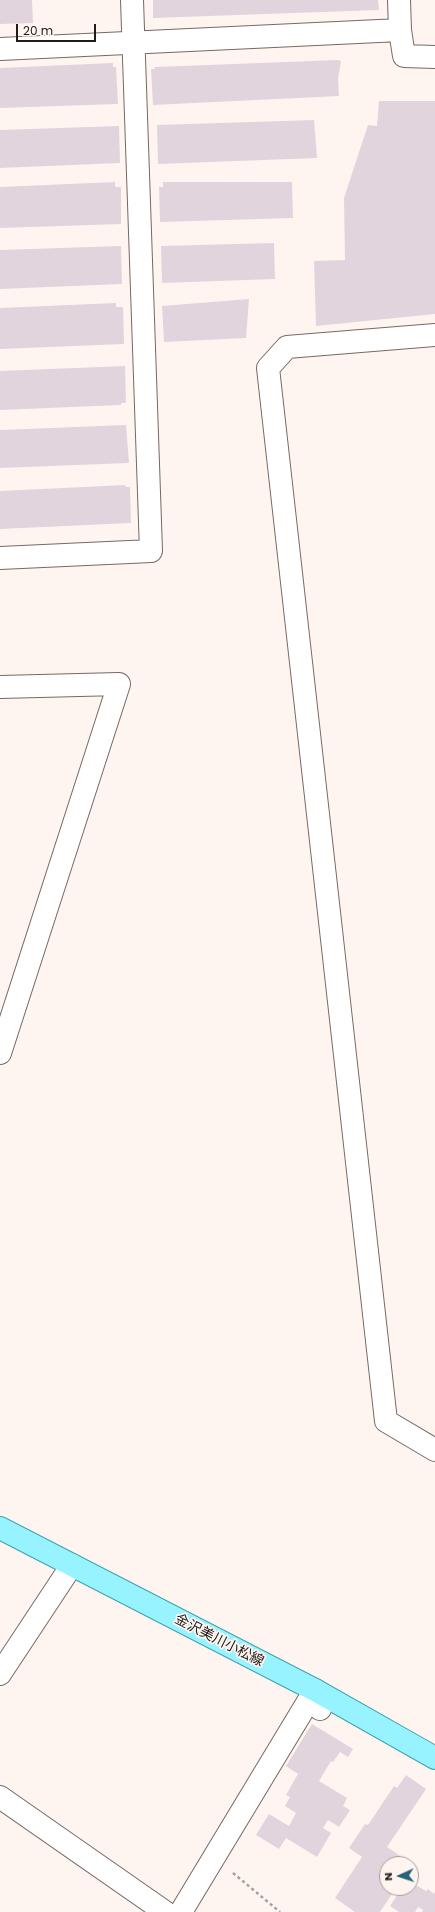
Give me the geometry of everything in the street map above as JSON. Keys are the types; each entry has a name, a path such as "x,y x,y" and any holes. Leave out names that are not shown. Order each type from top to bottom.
{"main road":[{"name":"金沢美川小松線","path":"0,1528 72,1565 317,1700 435,1758"}],"street":[{"path":"0,558 151,551 132,0"},
{"path":"399,0 400,30 404,56 435,57"},
{"path":"0,49 400,30"},
{"path":"435,335 287,347 268,368 386,1421 435,1450"},
{"path":"0,687 120,684 0,1053"},
{"path":"0,1674 72,1565"},
{"path":"181,1912 317,1700"},
{"path":"0,1797 165,1912"}],"path":[{"path":"215,1857 280,1912"}],"building":[{"path":"0,0 32,0 33,23 0,24"},
{"path":"153,0 378,0 379,10 153,18"},
{"path":"341,61 338,79 339,96 153,105 151,69 155,69 155,67"},
{"path":"113,63 113,67 116,67 118,104 0,108 0,68"},
{"path":"379,101 435,101 435,314 316,326 314,261 345,260 344,198 368,125 377,126"},
{"path":"314,120 317,158 158,164 157,125"},
{"path":"119,126 120,163 0,168 0,130"},
{"path":"115,182 115,187 121,187 121,224 0,228 0,187"},
{"path":"163,182 292,182 293,218 160,222 159,187 163,187"},
{"path":"274,243 275,279 162,283 161,246"},
{"path":"121,246 122,284 0,289 0,250"},
{"path":"249,299 246,338 164,342 162,306"},
{"path":"116,303 116,307 123,307 124,344 0,349 0,308"},
{"path":"125,366 126,403 121,403 121,405 0,410 0,371"},
{"path":"126,425 129,463 0,468 0,430"},
{"path":"125,485 126,487 130,487 131,523 0,529 0,491"},
{"path":"312,1724 353,1749 348,1757 340,1752 333,1762 331,1761 319,1781 347,1798 343,1806 350,1810 339,1827 328,1820 323,1828 331,1833 317,1857 286,1838 279,1849 256,1835 269,1814 289,1826 296,1813 285,1806 290,1797 286,1795 298,1774 286,1766"},
{"path":"406,1775 426,1789 387,1847 400,1856 379,1856 379,1896 391,1896 380,1912 355,1912 335,1898 362,1857 349,1848 365,1824 368,1825 394,1786 397,1788"},
{"path":"419,1887 426,1891 428,1889 434,1894 435,1892 435,1912 422,1912 423,1910 418,1907 415,1912 399,1912 390,1906 397,1896 419,1896"}]}
